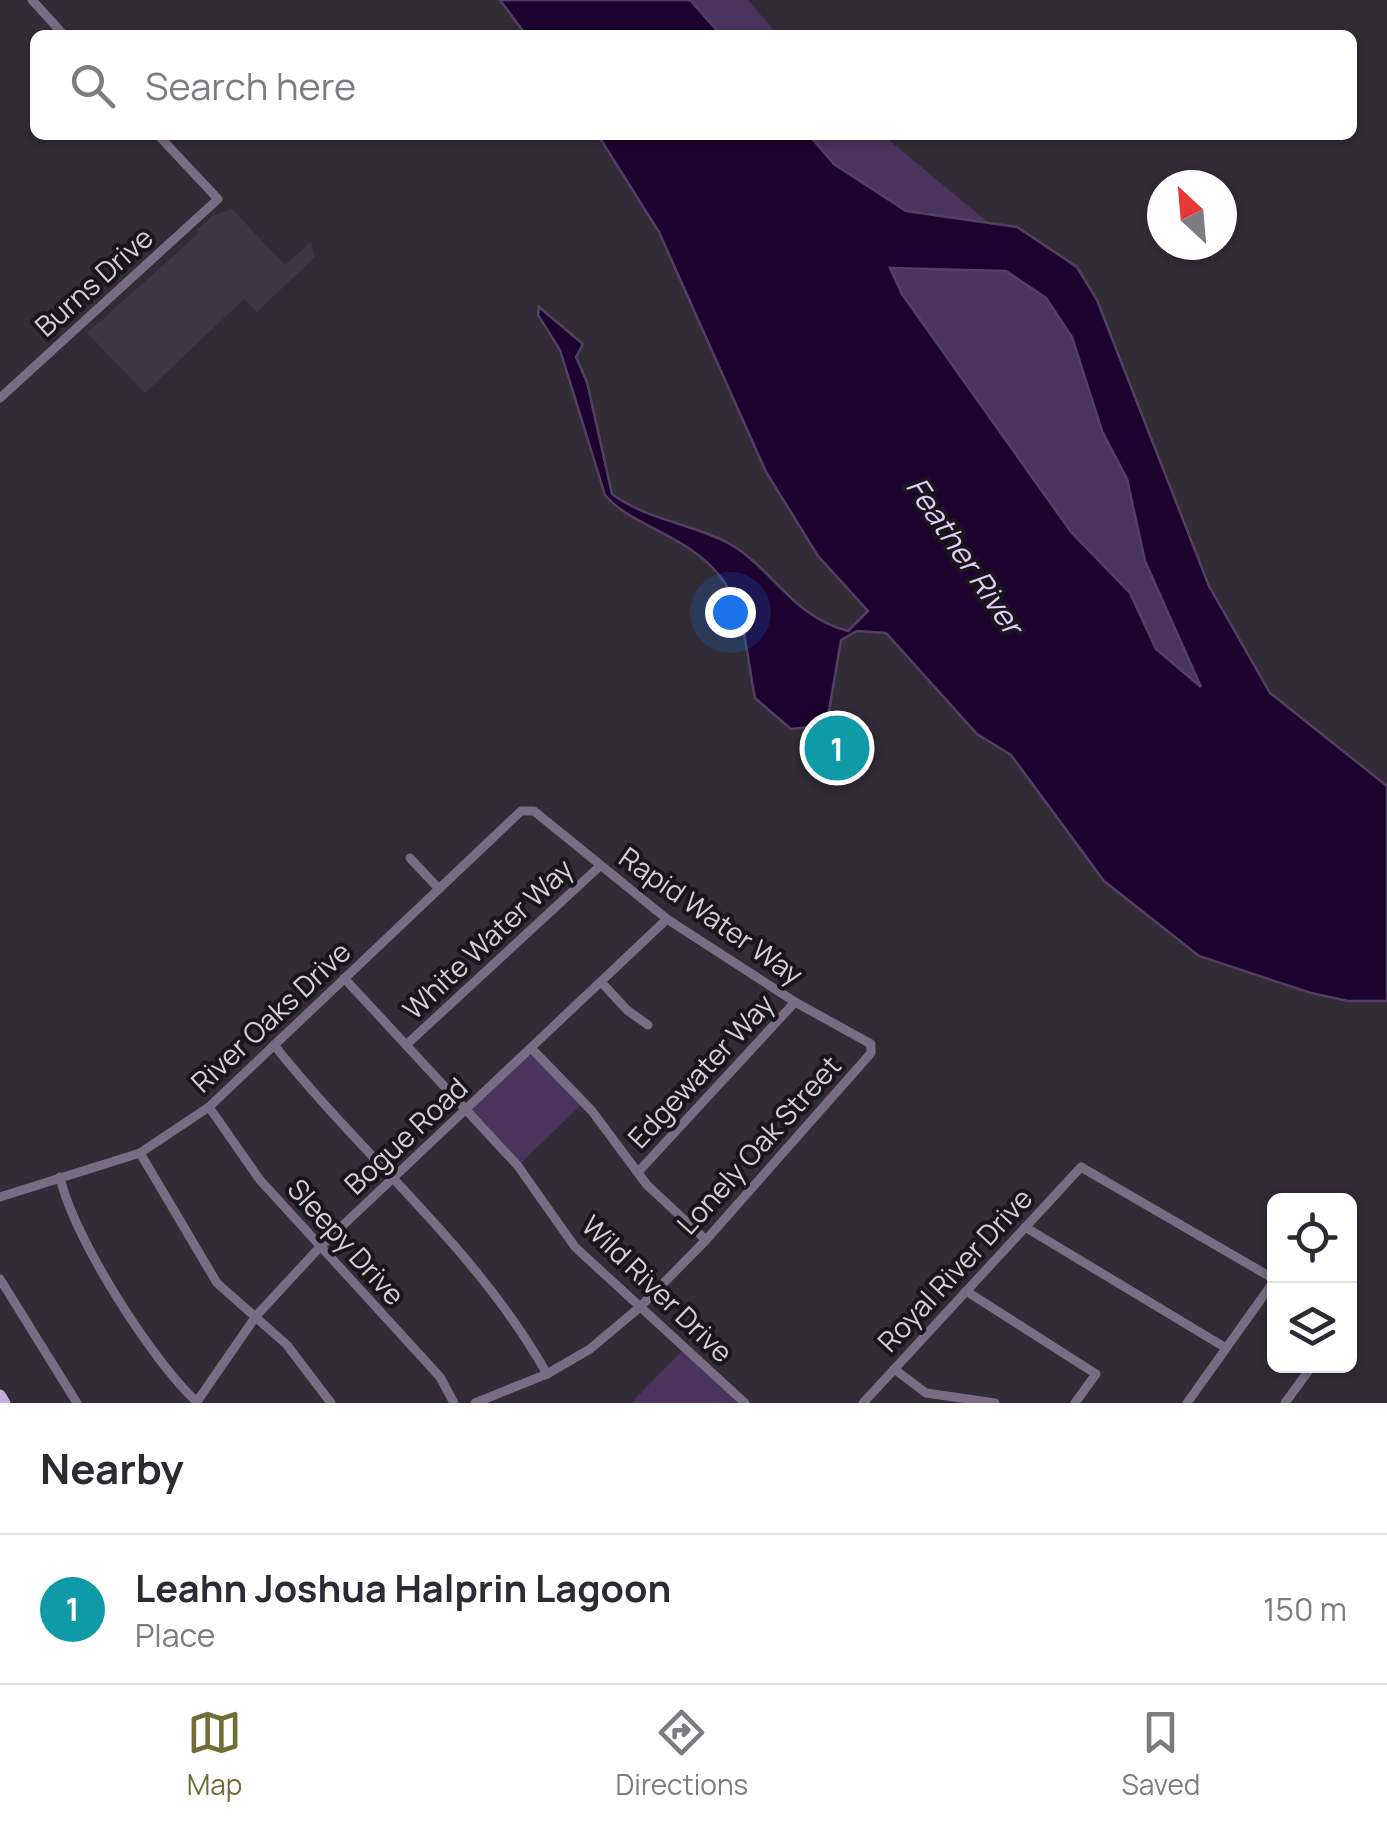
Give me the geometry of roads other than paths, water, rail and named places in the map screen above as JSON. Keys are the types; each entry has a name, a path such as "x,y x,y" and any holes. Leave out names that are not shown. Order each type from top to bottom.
{"main road":[{"path":"0,1394 5,1403"}],"street":[{"path":"32,0 59,30"},
{"name":"Burns Drive","path":"0,398 218,199 163,140"},
{"name":"River Oaks Drive","path":"0,1197 140,1152 209,1107 521,811 534,812"},
{"name":"Rapid Water Way","path":"534,812 666,919 796,1002 871,1044"},
{"path":"410,858 439,888"},
{"name":"White Water Way","path":"406,1045 600,866"},
{"name":"Bogue Road","path":"197,1403 256,1316 320,1248 666,919"},
{"name":"Wild River Drive","path":"344,978 518,1166 575,1247 745,1403"},
{"path":"602,983 626,1010 648,1025"},
{"name":"Edgewater Way","path":"639,1171 796,1002"},
{"name":"Lonely Oak Street","path":"475,1403 548,1374 590,1349 640,1306 706,1240 871,1053 871,1044"},
{"path":"274,1045 330,1116 516,1319 548,1374"},
{"path":"532,1048 647,1185 706,1240"},
{"name":"Sleepy Drive","path":"209,1107 260,1180 440,1377 454,1403"},
{"path":"140,1152 217,1283 287,1345 331,1403"},
{"name":"Royal River Drive","path":"863,1403 1080,1166 1267,1276"},
{"path":"60,1176 68,1210 78,1227 171,1379 197,1403"},
{"path":"1025,1226 1226,1348"},
{"path":"0,1279 77,1403"},
{"path":"1187,1403 1272,1283"},
{"path":"966,1291 1096,1374 1075,1403"},
{"path":"894,1369 926,1393 995,1403"},
{"path":"1285,1403 1307,1373"}],"water":[{"path":"500,0 690,0 717,30 522,30"},
{"name":"Feather River","path":"601,140 813,140 834,164 906,211 1017,227 1077,267 1097,300 1209,586 1270,693 1387,786 1387,1001 1348,1001 1311,993 1199,956 1104,881 1011,755 977,734 886,633 857,631 841,640 829,711 819,726 791,729 755,698 736,604 714,569 670,537 627,514 605,495 560,350 538,315 539,307 583,344 576,357 587,382 612,494 641,510 728,543 812,615 848,631 868,611 818,556 766,472 659,232","holes":["890,268 1006,271 1046,298 1072,337 1102,431 1127,479 1145,561 1201,687 1156,649 1130,593 1071,532 902,294"]}],"place":[{"name":"Leahn Joshua Halprin Lagoon","path":"837,748"}]}
